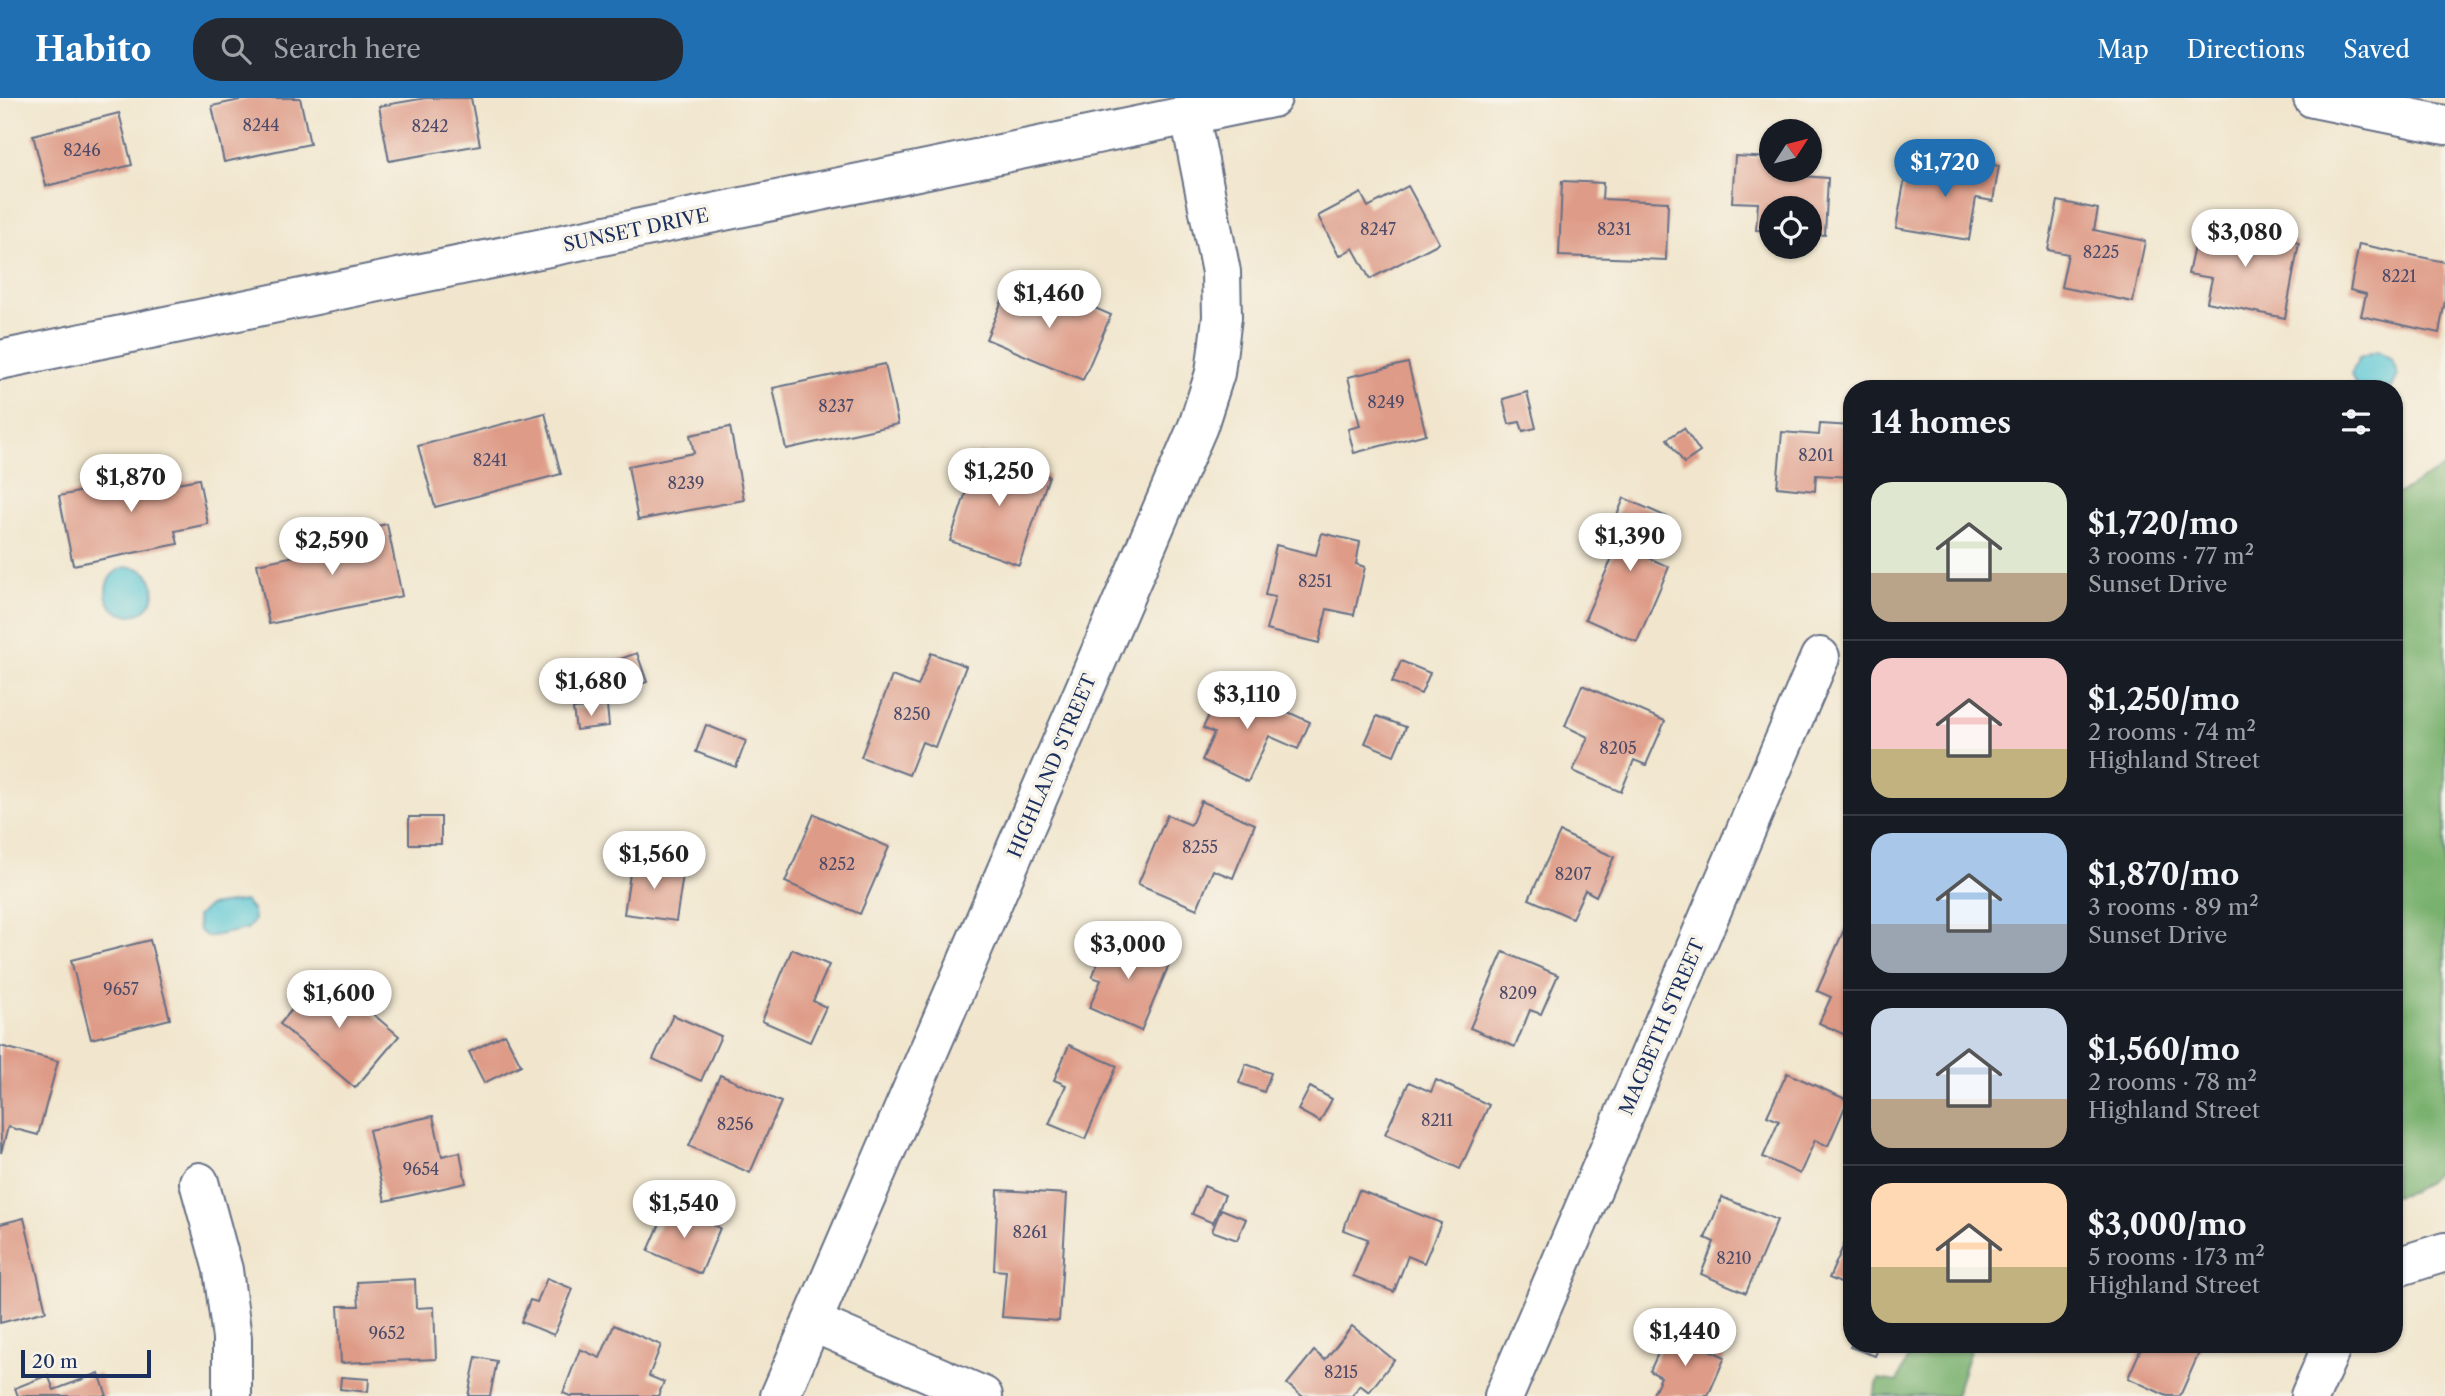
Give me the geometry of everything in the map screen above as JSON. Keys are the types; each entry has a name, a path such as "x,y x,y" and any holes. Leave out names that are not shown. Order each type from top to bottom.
{"street":[{"name":"SUNSET DRIVE","path":"0,360 1272,98"},
{"path":"2313,98 2445,125"},
{"name":"HIGHLAND STREET","path":"780,1396 1198,426 1215,373 1222,317 1221,272 1190,116"},
{"name":"MACBETH STREET","path":"1504,1396 1820,657"},
{"path":"199,1182 223,1270 232,1338 232,1396"},
{"path":"812,1322 983,1396"},
{"path":"2310,1396 2329,1353"}],"green space":[{"path":"2445,468 2445,1160 2424,1184 2403,1193 2403,491"},
{"path":"1910,1353 1969,1353 1955,1396 1873,1396 1879,1379 1897,1382"}],"water":[{"path":"2377,351 2392,359 2398,375 2396,380 2354,380 2351,374 2359,357"},
{"path":"130,567 147,574 154,591 147,608 130,615 113,608 106,591 113,574"},
{"path":"244,901 253,911 254,921 247,929 208,937 199,931 197,916 209,906"}],"building":[{"path":"249,98 300,98 310,144 224,162 212,106"},
{"path":"426,98 471,98 480,145 389,161 379,106"},
{"path":"119,113 132,165 46,186 33,135"},
{"path":"1735,156 1759,157 1759,182 1822,182 1822,178 1828,178 1825,235 1822,235 1822,196 1759,196 1759,230 1756,230 1758,203 1732,202"},
{"path":"1961,159 1999,166 1993,201 1976,198 1969,240 1896,228 1907,166 1958,175"},
{"path":"1562,181 1603,183 1602,199 1668,202 1666,260 1559,256"},
{"path":"1408,186 1439,243 1370,279 1353,248 1339,256 1318,216 1361,193 1368,207"},
{"path":"2058,201 2098,209 2094,230 2145,241 2133,302 2061,287 2068,254 2048,250"},
{"path":"2199,223 2299,243 2285,318 2207,302 2212,278 2188,274"},
{"path":"2359,244 2445,262 2445,301 2439,333 2361,316 2366,294 2350,290"},
{"path":"1010,282 1068,307 1072,298 1111,315 1083,380 986,339"},
{"path":"1408,363 1426,434 1354,453 1348,429 1360,426 1348,377"},
{"path":"885,364 898,424 786,449 773,388"},
{"path":"1527,392 1536,428 1523,431 1520,422 1509,424 1503,399"},
{"path":"545,413 561,474 435,507 418,446"},
{"path":"1820,424 1843,425 1843,476 1816,475 1815,491 1777,487 1782,432 1819,435"},
{"path":"730,427 744,500 638,520 628,466 694,453 690,435"},
{"path":"1684,428 1700,452 1684,463 1667,439"},
{"path":"979,452 1049,476 1019,565 950,541"},
{"path":"167,460 172,484 199,479 208,524 175,531 178,544 73,565 59,496 127,482 124,468"},
{"path":"1624,498 1667,517 1649,558 1669,567 1637,642 1585,619 1616,549 1605,544"},
{"path":"387,524 402,596 269,624 257,564 337,547 334,535"},
{"path":"1322,533 1360,542 1356,564 1365,567 1354,615 1327,609 1319,643 1266,630 1275,597 1265,595 1276,545 1316,555"},
{"path":"637,653 647,682 624,690 614,661"},
{"path":"931,653 966,666 935,747 922,742 909,775 861,757 892,676 918,686"},
{"path":"1401,661 1430,673 1421,694 1392,682"},
{"path":"1224,683 1310,722 1298,749 1269,736 1248,782 1202,760 1214,733 1203,728"},
{"path":"1582,685 1665,721 1646,765 1634,760 1621,792 1573,771 1588,737 1565,726"},
{"path":"607,706 609,726 576,730 573,709"},
{"path":"1377,716 1406,727 1394,755 1365,743"},
{"path":"706,725 746,741 736,767 696,752"},
{"path":"1201,801 1255,824 1233,878 1213,870 1197,909 1138,884 1167,815 1191,825"},
{"path":"814,814 889,847 860,914 785,882"},
{"path":"409,817 441,817 441,844 409,844"},
{"path":"1560,832 1614,857 1596,896 1585,890 1572,918 1529,899"},
{"path":"632,860 684,868 676,921 624,914"},
{"path":"1843,932 1843,1034 1819,1023 1831,997 1817,991"},
{"path":"1111,933 1171,960 1141,1031 1089,1008 1101,980 1092,977"},
{"path":"150,940 170,1019 91,1039 71,960"},
{"path":"792,949 829,965 813,1001 826,1007 810,1042 762,1021"},
{"path":"1503,952 1558,975 1541,1014 1530,1010 1515,1047 1470,1028"},
{"path":"323,972 399,1036 355,1088 280,1024"},
{"path":"673,1015 721,1036 701,1081 653,1059"},
{"path":"505,1034 521,1065 484,1083 469,1052"},
{"path":"1069,1045 1117,1066 1085,1139 1049,1124 1066,1085 1054,1080"},
{"path":"0,1046 58,1061 38,1135 8,1127 1,1153"},
{"path":"1246,1064 1271,1073 1264,1092 1239,1083"},
{"path":"1787,1073 1843,1098 1843,1112 1828,1146 1815,1140 1800,1174 1763,1157 1779,1121 1767,1116"},
{"path":"720,1075 781,1102 750,1173 689,1146"},
{"path":"1436,1080 1489,1105 1460,1169 1385,1134 1409,1082 1431,1092"},
{"path":"1310,1087 1332,1099 1320,1122 1298,1110"},
{"path":"433,1116 442,1156 460,1152 466,1183 385,1201 369,1130"},
{"path":"1204,1186 1225,1195 1213,1223 1192,1214"},
{"path":"998,1190 1067,1194 1059,1321 1002,1317 1006,1271 994,1270"},
{"path":"1359,1190 1441,1223 1424,1263 1408,1256 1394,1292 1353,1276 1368,1239 1343,1230"},
{"path":"1722,1197 1777,1220 1746,1293 1701,1274 1714,1242 1705,1238"},
{"path":"668,1205 720,1228 701,1274 648,1251"},
{"path":"1221,1209 1246,1219 1237,1240 1212,1231"},
{"path":"24,1218 46,1311 0,1323 0,1224"},
{"path":"1843,1247 1843,1284 1829,1278"},
{"path":"547,1278 573,1289 554,1335 521,1322 530,1300 537,1302"},
{"path":"415,1279 416,1308 434,1307 436,1359 341,1363 338,1306 359,1306 357,1282"},
{"path":"614,1325 661,1345 649,1376 664,1382 658,1396 570,1396 563,1393 580,1349 600,1358"},
{"path":"1352,1326 1394,1360 1369,1392 1360,1385 1352,1396 1302,1396 1287,1384 1314,1351 1325,1360"},
{"path":"1668,1331 1725,1357 1708,1396 1652,1396 1661,1377 1650,1371"},
{"path":"2139,1353 2199,1353 2180,1396 2167,1396 2128,1378"},
{"path":"476,1357 497,1361 490,1396 468,1396"},
{"path":"99,1373 107,1396 18,1396 15,1388 48,1375 54,1390"},
{"path":"341,1377 369,1379 368,1392 340,1389"}]}
